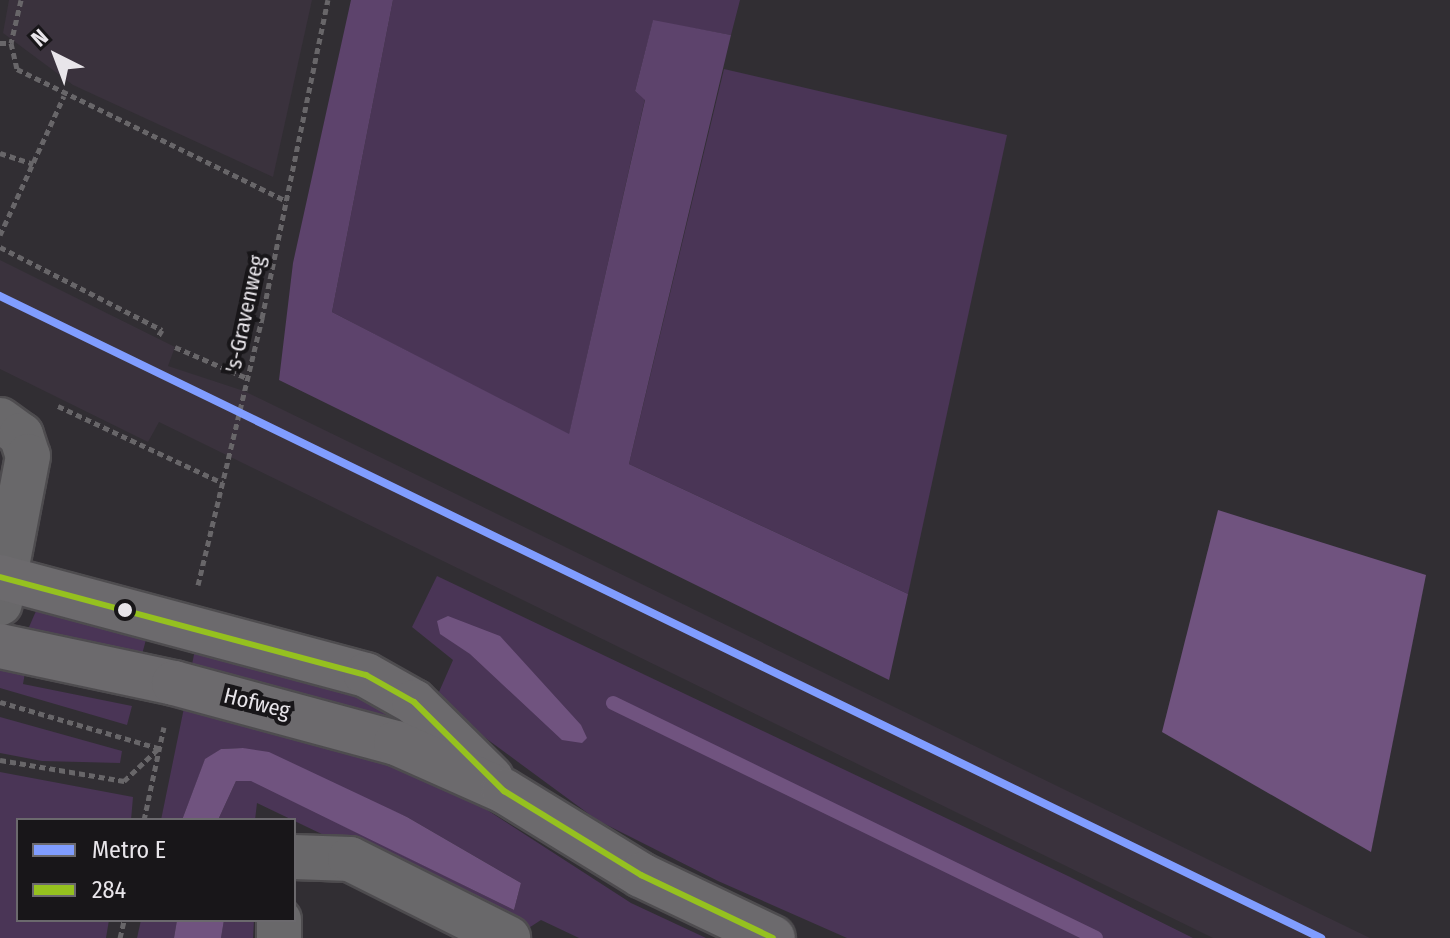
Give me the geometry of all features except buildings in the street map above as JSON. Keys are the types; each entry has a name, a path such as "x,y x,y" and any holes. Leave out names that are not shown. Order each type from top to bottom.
{"main road":[{"name":"Hofweg","path":"3,586 188,627 366,675 414,702 504,791"},
{"name":"Hofweg","path":"0,646 174,683 329,721 396,743 504,791 641,875 773,938"}],"street":[{"path":"0,420 21,435 28,456 3,586"},
{"path":"296,857 350,859 508,938"}],"path":[{"path":"21,0 11,43 17,69 64,96 286,201"},
{"name":"'s-Gravenweg","path":"188,627 247,378 328,0"},
{"path":"0,43 11,43"},
{"path":"0,235 64,96"},
{"path":"0,153 33,164"},
{"path":"0,247 162,330 157,338"},
{"path":"175,347 247,378"},
{"path":"55,404 223,483"},
{"path":"148,442 154,453"},
{"path":"144,818 174,683"},
{"path":"0,702 159,749"},
{"path":"0,760 124,781 159,749"}],"shaded area":[{"path":"9,0 312,0 273,177 73,85 3,33"},
{"path":"351,0 393,0 332,312 569,434 645,100 635,91 653,20 731,35 629,464 908,594 889,680 279,380 293,263"},
{"path":"393,0 740,0 731,35 653,21 635,91 645,99 569,435 332,312"},
{"path":"724,69 1007,135 908,594 629,464"},
{"path":"0,260 175,347 168,366 244,391 1370,938 1213,938 159,422 148,442 0,369"},
{"path":"1218,510 1426,575 1371,852 1162,732"},
{"path":"437,576 1193,938 847,938 718,881 597,820 435,701 453,660 412,627"},
{"path":"39,604 148,632 140,662 23,641"},
{"path":"448,616 500,636 581,725 587,738 582,743 562,740 470,654 440,634 437,621"},
{"path":"196,644 341,683 424,731 190,675"},
{"path":"0,659 26,667 23,684 132,706 127,725 0,688"},
{"path":"186,698 343,738 456,790 631,903 706,938 579,938 541,920 524,931 296,822 296,818 288,818 257,803 255,818 219,818 236,781 251,780 514,910 521,883 407,817 243,748 221,749 205,760 183,818 161,818"},
{"path":"0,717 122,751 120,763 42,761 0,753"},
{"path":"221,749 269,752 407,817 521,883 514,910 251,781 236,781 219,818 183,818 205,759"},
{"path":"0,772 133,797 131,818 16,818 16,922 109,922 106,938 0,938"},
{"path":"141,922 177,922 174,938 137,938"},
{"path":"177,922 224,922 221,938 174,938"},
{"path":"224,922 254,922 253,938 221,938"}],"waterway":[{"path":"613,703 1096,938"}],"metro line":[{"name":"E","path":"0,296 1321,938"}],"transit line":[{"name":"284","path":"0,577 366,675 414,702 504,791 641,875 773,938"}]}
